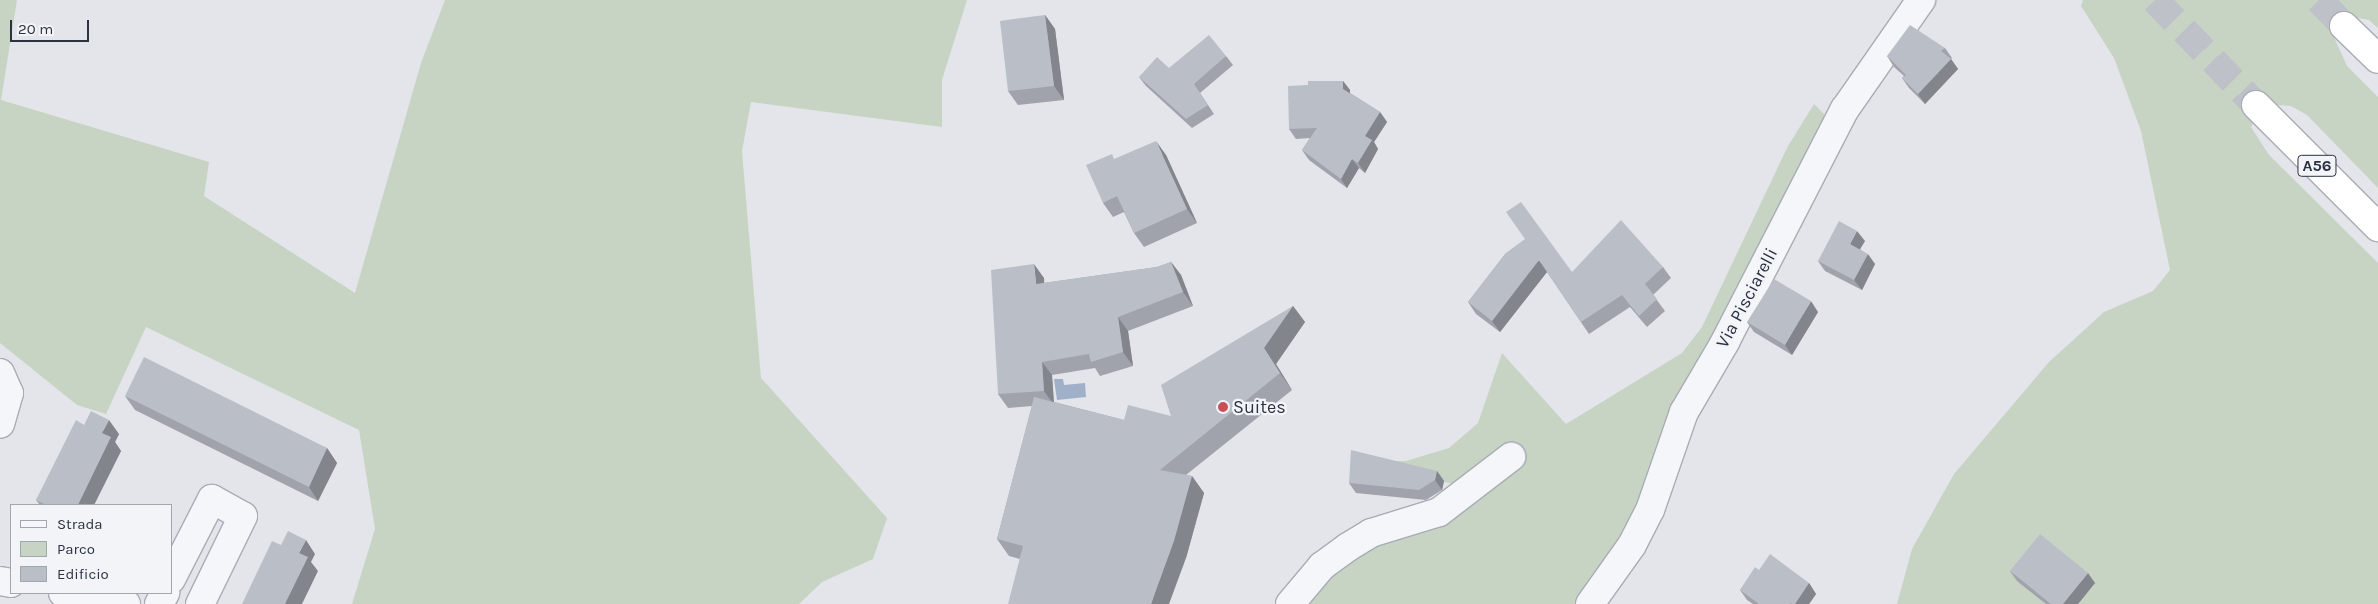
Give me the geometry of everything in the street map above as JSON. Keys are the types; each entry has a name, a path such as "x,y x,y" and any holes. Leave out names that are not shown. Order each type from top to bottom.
{"highway":[{"path":"2344,26 2378,59"},
{"name":"A56","path":"2256,105 2378,227"}],"street":[{"name":"Via Pisciarelli","path":"1590,604 1632,545 1650,510 1684,412 1724,342 1845,108 1921,0"},
{"path":"0,372 9,393 0,424"},
{"path":"1290,604 1322,566 1348,547 1371,533 1439,512 1511,457"},
{"path":"172,578 212,499 244,516 200,604"},
{"path":"69,594 126,604"}],"green space":[{"path":"0,0 17,0 1,100 209,162 204,196 355,293 421,63 445,0 967,0 942,80 942,127 751,102 742,151 761,378 887,518 873,559 822,582 799,604 352,604 375,529 359,430 146,327 106,414 77,405 0,343"},
{"path":"2083,0 2378,0 2378,28 2369,20 2352,17 2333,35 2347,66 2378,97 2378,188 2307,115 2291,106 2266,104 2251,127 2269,155 2378,263 2378,604 1897,604 1912,549 1954,474 2049,362 2104,312 2153,291 2170,270 2141,131 2114,58 2081,6"},
{"path":"1814,104 1827,117 1639,513 1581,604 1302,604 1367,541 1473,489 1365,462 1406,461 1449,448 1478,423 1502,353 1566,424 1682,353 1702,327 1788,146"}],"water":[{"path":"1054,379 1063,379 1064,385 1085,383 1086,397 1057,400"}],"building":[{"path":"1045,15 1054,86 1008,91 1000,21"},
{"path":"1910,25 1945,48 1941,51 1951,59 1918,94 1902,78 1906,75 1887,56"},
{"path":"1209,35 1226,56 1194,84 1208,105 1186,119 1139,77 1157,57 1169,68"},
{"path":"1308,81 1343,81 1343,89 1380,112 1365,136 1372,140 1358,163 1352,159 1341,179 1302,150 1317,128 1289,129 1288,86 1308,85"},
{"path":"1156,141 1187,209 1134,233 1117,196 1103,203 1086,165 1112,154 1114,159"},
{"path":"1521,202 1572,272 1621,220 1663,267 1645,284 1657,299 1639,316 1622,295 1581,322 1539,260 1492,321 1468,302 1506,253 1525,239 1506,212"},
{"path":"1839,221 1857,231 1850,244 1868,254 1854,280 1818,261"},
{"path":"1171,262 1183,292 1118,317 1123,352 1091,362 1089,354 1042,362 1044,391 998,394 991,270 1034,264 1036,284 1157,267"},
{"path":"1774,279 1811,301 1785,345 1747,322"},
{"path":"1293,306 1264,348 1280,373 1160,470 1192,476 1174,541 1151,604 1008,604 1023,546 997,539 1034,397 1124,420 1128,405 1171,416 1161,385"},
{"path":"144,357 327,448 309,487 125,396"},
{"path":"91,411 109,420 102,433 111,437 78,504 44,504 36,500 76,420 84,425"},
{"path":"1351,450 1437,471 1435,480 1419,490 1349,483"},
{"path":"288,531 306,540 299,553 308,557 285,604 242,604 272,541 281,545"},
{"path":"2040,534 2088,573 2063,604 2051,604 2010,571"},
{"path":"1770,554 1809,583 1795,604 1759,604 1740,590 1755,567 1759,570"}],"tunnel":[{"path":"2155,0 2256,105"},
{"path":"2319,0 2344,26"}],"place":[{"name":"Suites","path":"1223,407"}]}
